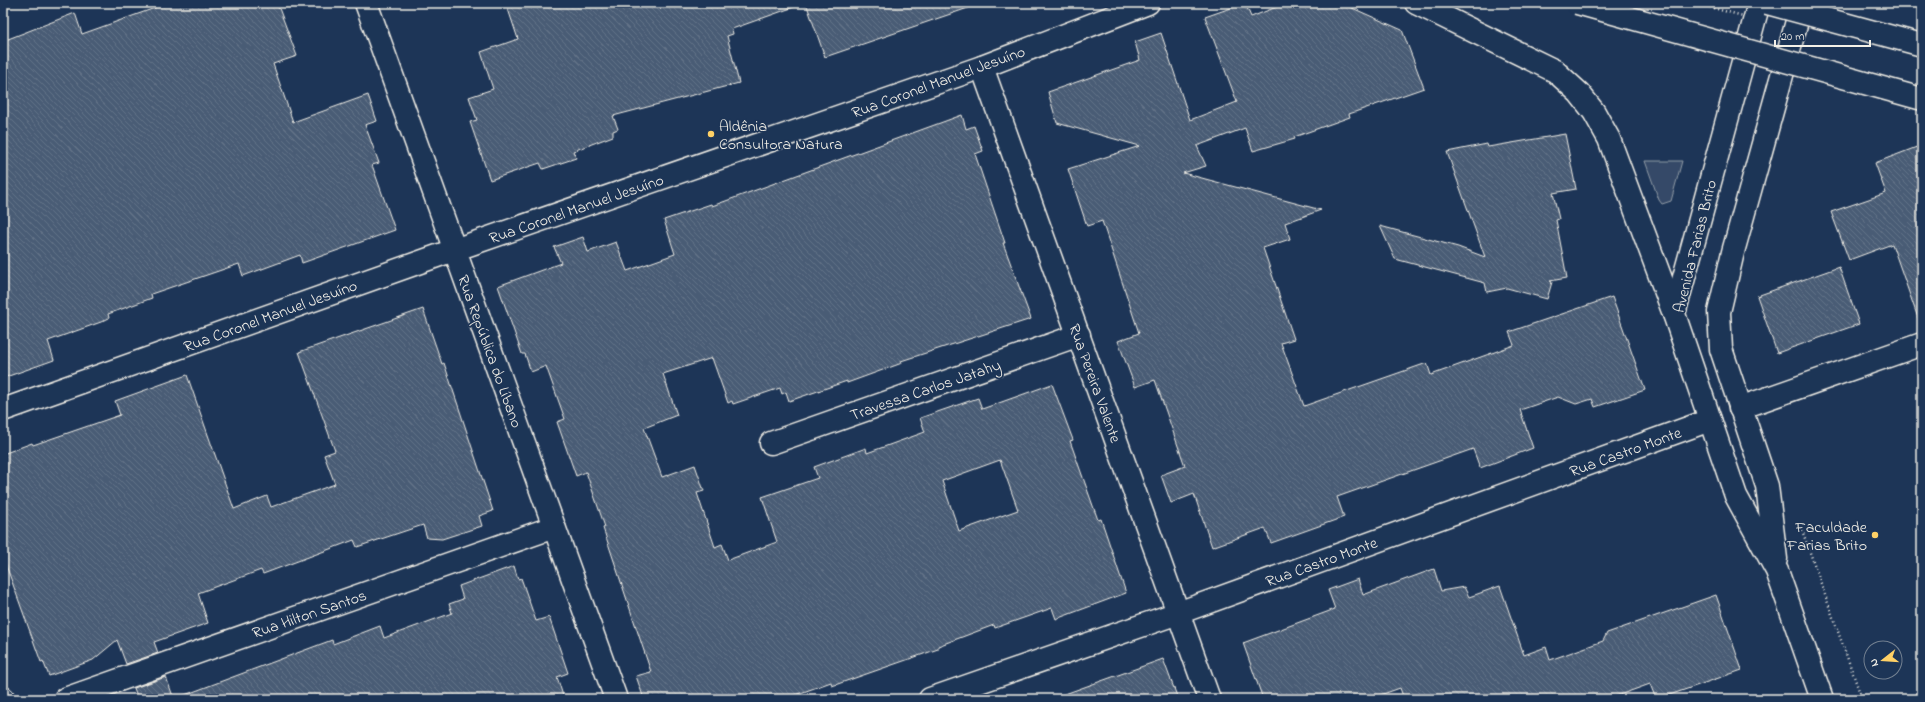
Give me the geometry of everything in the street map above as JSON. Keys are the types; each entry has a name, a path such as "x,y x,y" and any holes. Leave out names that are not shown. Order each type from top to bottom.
{"main road":[{"name":"Rua República do Líbano","path":"366,3 616,699"},
{"name":"Rua Coronel Manuel Jesuíno","path":"3,410 454,250 982,67 1148,3"},
{"path":"1416,3 1555,71 1579,93 1594,112 1609,139 1674,314"},
{"path":"1576,3 1922,99"},
{"name":"Avenida Farias Brito","path":"1759,3 1674,314 1736,496 1777,570 1822,699"},
{"path":"1767,3 1922,45"},
{"name":"Avenida Farias Brito","path":"1777,570 1767,486 1721,349 1719,312 1733,252 1802,3"},
{"name":"Rua Pereira Valente","path":"982,67 1209,699"},
{"name":"Travessa Carlos Jatahy","path":"771,443 1079,335"},
{"path":"1740,408 1922,344"},
{"name":"Rua Castro Monte","path":"930,699 1178,613 1710,420"},
{"name":"Rua Hilton Santos","path":"65,699 554,527"}],"path":[{"path":"1801,528 1862,699"}],"shaded area":[{"path":"1645,161 1682,161 1671,201 1662,204 1659,200"}],"building":[{"path":"169,3 277,3 297,56 273,64 293,122 368,95 377,121 365,125 379,163 372,165 395,230 302,263 300,255 243,276 239,264 151,294 152,298 108,314 109,318 101,322 48,341 54,360 3,378 3,41 75,13 82,34"},
{"path":"506,3 794,3 794,7 732,29 733,34 727,36 739,83 613,116 618,129 613,131 613,136 573,151 576,158 543,169 540,163 490,180 470,122 477,120 469,97 493,89 481,52 518,39"},
{"path":"806,3 970,3 971,7 825,57"},
{"path":"1245,3 1251,17 1287,3 1341,3 1402,30 1424,88 1349,114 1350,117 1294,137 1295,139 1253,151 1245,128 1197,146 1206,166 1183,173 1321,210 1285,223 1290,239 1263,248 1294,339 1281,343 1304,406 1427,363 1431,375 1514,345 1509,332 1612,297 1645,390 1595,407 1592,399 1576,404 1558,397 1520,410 1533,448 1480,468 1473,449 1337,497 1344,517 1271,543 1265,528 1212,547 1194,494 1171,503 1161,475 1185,466 1155,380 1135,387 1118,341 1139,333 1102,221 1087,226 1068,169 1140,146 1057,123 1048,92 1140,60 1135,42 1161,33 1190,120 1237,102 1205,17"},
{"path":"962,115 966,129 974,126 983,151 975,154 1005,243 1003,243 1031,319 901,361 902,363 847,383 847,381 789,401 786,392 782,394 780,388 733,404 732,401 728,403 712,358 663,374 677,415 644,428 662,477 695,465 704,491 697,493 715,547 722,544 728,560 777,542 762,497 818,478 814,467 866,448 867,453 925,432 920,418 978,398 982,409 1052,384 1073,440 1070,441 1098,520 1101,519 1126,593 1056,619 1052,608 995,628 994,625 938,646 938,649 832,686 831,682 784,699 644,699 636,676 651,672 586,472 576,476 557,422 565,419 546,366 531,372 525,354 522,354 498,286 561,263 554,247 583,237 588,252 616,242 627,271 675,254 664,220 711,204 712,206","holes":["1000,460 1018,510 959,531 942,481"]},
{"path":"1565,134 1576,189 1553,193 1559,219 1556,220 1567,278 1550,281 1552,282 1547,299 1507,288 1487,292 1485,283 1395,259 1380,226 1458,247 1485,257 1447,152 1487,144 1488,147"},
{"path":"1922,145 1922,318 1918,318 1892,244 1849,260 1831,212 1886,193 1875,163"},
{"path":"1839,267 1859,324 1777,353 1757,296"},
{"path":"423,309 442,364 444,363 493,511 479,516 482,526 442,539 427,538 423,525 357,547 354,540 263,574 261,570 198,593 208,623 154,642 158,653 126,664 117,640 93,660 49,676 43,661 41,662 3,557 3,454 32,443 33,445 120,415 115,401 187,375 234,509 267,496 271,507 335,484 324,455 335,451 299,352"},
{"path":"514,566 518,579 521,578 536,621 549,617 568,673 557,677 564,699 182,699 182,696 332,640 333,644 380,626 384,638 452,613 449,604 463,599 459,586"},
{"path":"1434,569 1441,591 1464,587 1469,597 1500,586 1524,655 1546,647 1550,660 1603,641 1607,633 1716,595 1742,670 1658,699 1656,699 1650,684 1608,699 1404,699 1400,688 1369,699 1263,699 1243,643 1335,609 1328,590 1358,579 1363,595"},
{"path":"1163,659 1178,699 1063,699 1062,695"},
{"path":"166,677 174,699 138,699 134,688"}],"place":[{"name":"Aldênia Consultora Natura","path":"711,134"},
{"name":"Faculdade Farias Brito","path":"1875,535"}]}
